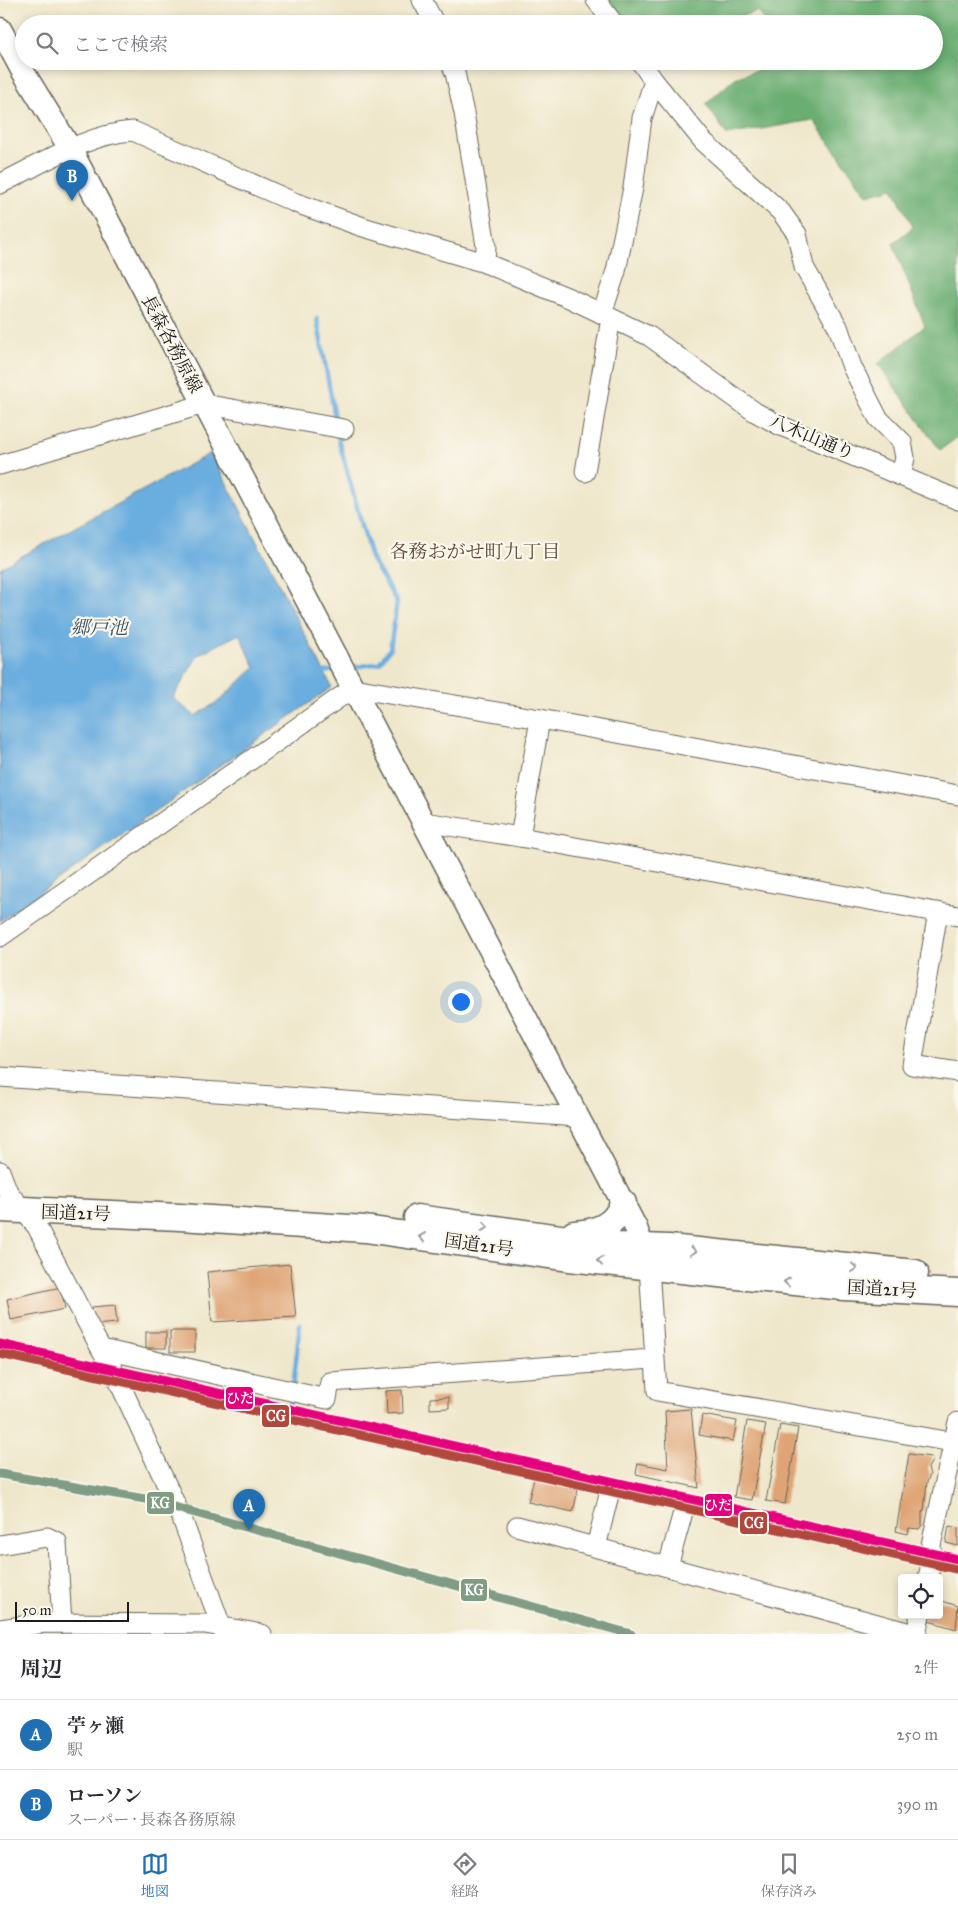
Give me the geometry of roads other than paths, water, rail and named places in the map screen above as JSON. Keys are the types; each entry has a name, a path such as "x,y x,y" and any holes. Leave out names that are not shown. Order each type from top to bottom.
{"highway":[{"name":"国道21号","path":"7,1195 303,1208 396,1216 538,1235 646,1257 844,1288 958,1293"},
{"name":"国道21号","path":"7,1195 180,1217 365,1229 569,1258 646,1257 958,1276"},
{"path":"538,1235 589,1233 606,1227 620,1211 623,1203"}],"main road":[{"name":"長森各務原線","path":"0,29 15,55"},
{"name":"長森各務原線","path":"24,70 71,150 424,822 623,1203 646,1257"}],"street":[{"path":"422,0 430,15"},
{"path":"596,0 607,15"},
{"path":"454,70 464,113 486,246 485,263"},
{"path":"646,70 703,141 781,212 797,234 804,267 838,328 856,376 878,418 902,442 905,458 901,475"},
{"path":"585,472 606,316 633,188 642,118 654,81"},
{"path":"0,184 113,132 132,131 280,196 362,227 485,263 606,316"},
{"name":"八木山通り","path":"606,316 649,336 755,412 779,425 958,500"},
{"path":"0,466 204,404 336,427"},
{"path":"0,938 346,676 540,719 958,795"},
{"path":"520,837 540,719"},
{"path":"424,822 520,837 958,916"},
{"path":"938,912 912,1064 958,1072"},
{"path":"0,1077 578,1117"},
{"path":"7,1195 37,1227 113,1369 181,1516 224,1630"},
{"path":"646,1257 657,1391 956,1442"},
{"path":"101,1349 326,1400 330,1382 653,1359"},
{"path":"929,1574 933,1554 930,1550 956,1442 958,1422"},
{"path":"596,1547 609,1495"},
{"path":"668,1566 682,1516"},
{"path":"518,1526 915,1634 919,1619"},
{"path":"0,1545 47,1537 57,1542 62,1623"},
{"path":"0,1629 62,1623 224,1630 262,1634"}],"water":[{"name":"郷戸池","path":"211,453 332,687 0,921 0,568","holes":["239,634 255,667 219,701 195,716 173,698 198,655"]}],"waterway":[{"path":"317,319 336,424"},
{"path":"337,434 371,558 397,602 390,649 379,663 350,668"},
{"path":"324,672 335,670"},
{"path":"293,1387 300,1324"},
{"path":"290,1406 292,1395"}],"place":[{"name":"ローソン","path":"72,201"},
{"name":"苧ヶ瀬","path":"249,1530"}],"district":[{"name":"各務おがせ町九丁目","path":"475,551"}]}
